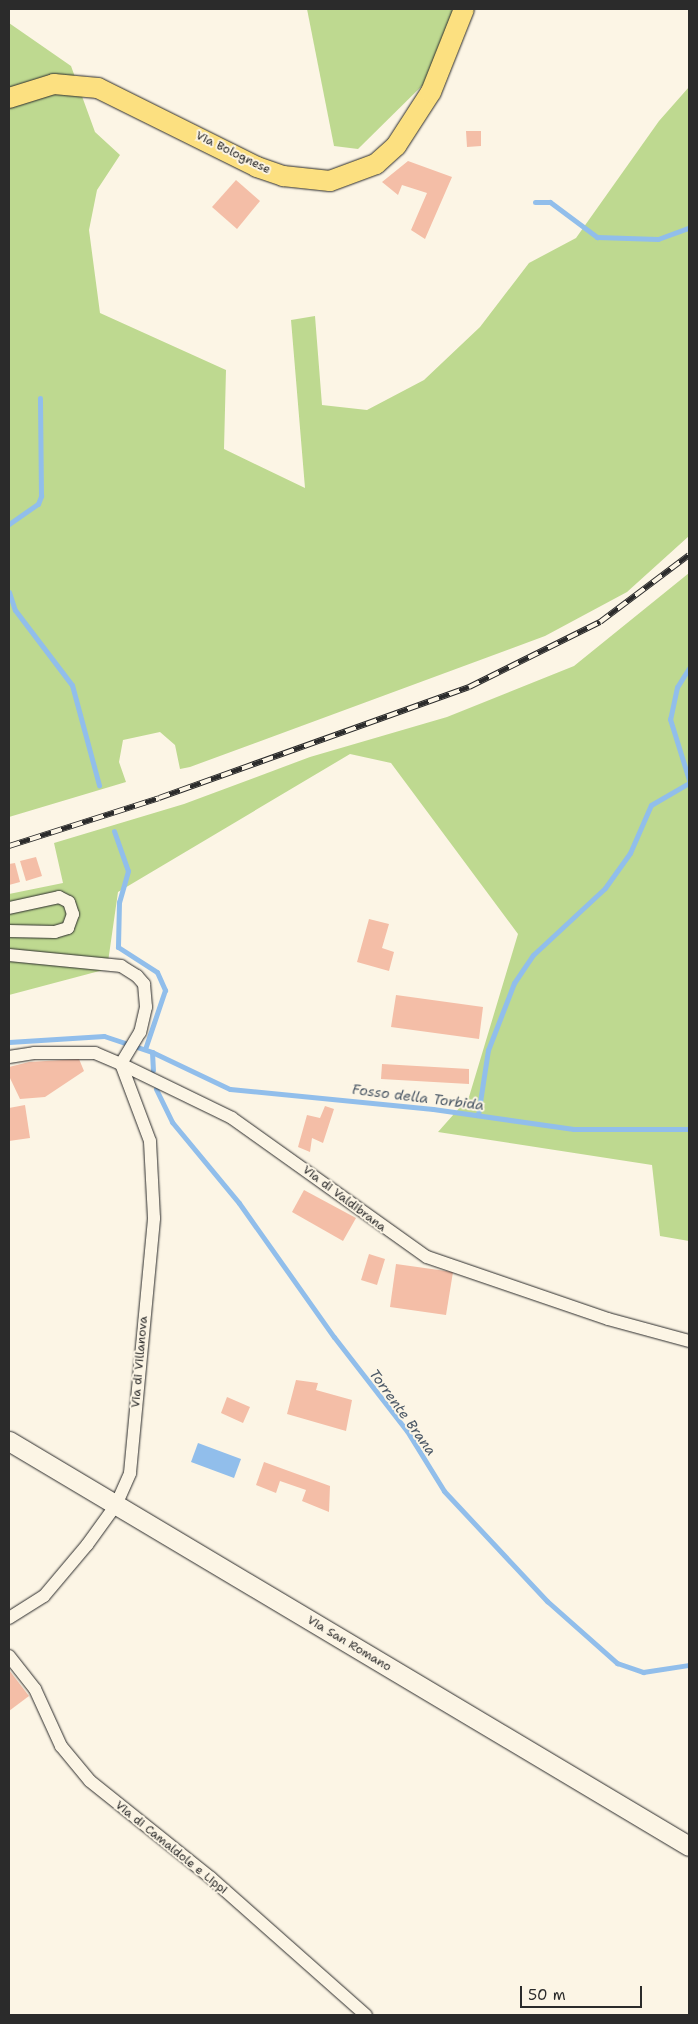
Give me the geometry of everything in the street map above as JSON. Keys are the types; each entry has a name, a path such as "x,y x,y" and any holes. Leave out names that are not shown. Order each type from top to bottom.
{"main road":[{"name":"Via Bolognese","path":"9,98 54,84 98,88 257,166 283,176 330,181 376,164 396,146 432,92 464,9"}],"street":[{"path":"9,908 59,897 69,902 73,914 68,928 55,932 9,931"},
{"path":"9,955 130,970 147,994 140,1032 121,1064"},
{"name":"Via di Valdibrana","path":"9,1058 34,1053 95,1054 121,1064 232,1118 427,1257 608,1319 689,1340"},
{"name":"Via di Villanova","path":"9,1618 44,1596 116,1505 130,1473 154,1218 150,1141 121,1064"},
{"name":"Via San Romano","path":"9,1441 689,1846"},
{"name":"Via di Camaldole e Lippi","path":"9,1656 35,1688 60,1746 90,1781 211,1878 366,2015"}],"green space":[{"path":"307,9 457,9 435,73 358,149 334,146"},
{"path":"9,23 71,66 95,132 120,155 97,190 89,230 100,313 226,370 224,449 305,488 291,320 315,316 322,405 367,410 424,380 480,327 529,263 576,238 659,121 689,87 689,536 627,592 545,636 190,767 180,769 175,745 160,732 123,740 119,762 126,782 9,817"},
{"path":"689,573 689,1241 660,1236 652,1165 438,1132 469,1097 518,934 391,763 350,754 118,892 107,969 9,995 9,894 63,883 54,843 184,804 310,757 447,717 574,666"}],"water":[{"path":"198,1443 241,1459 234,1478 191,1462"}],"building":[{"path":"466,131 481,131 481,146 467,147"},
{"path":"408,161 452,177 425,239 411,230 427,193 402,185 398,195 382,182"},
{"path":"236,180 260,201 237,229 212,207"},
{"path":"36,857 42,876 26,881 20,861"},
{"path":"15,863 20,882 9,885 9,864"},
{"path":"369,919 389,924 382,948 394,952 389,971 357,962"},
{"path":"396,995 483,1007 479,1039 391,1027"},
{"path":"79,1059 84,1071 45,1097 20,1099 9,1076 9,1067 29,1062"},
{"path":"382,1064 469,1069 469,1084 381,1079"},
{"path":"25,1105 30,1138 9,1141 9,1108"},
{"path":"325,1106 334,1109 323,1143 312,1138 310,1152 298,1147 307,1115 320,1118"},
{"path":"304,1190 356,1218 343,1241 292,1212"},
{"path":"369,1254 385,1259 377,1285 361,1280"},
{"path":"396,1264 453,1272 446,1315 390,1307"},
{"path":"296,1380 318,1383 316,1390 352,1400 346,1431 287,1414"},
{"path":"227,1397 250,1407 243,1423 221,1413"},
{"path":"264,1462 330,1486 329,1512 302,1501 306,1490 280,1481 276,1493 256,1485"},
{"path":"9,1670 29,1696 9,1711"}],"waterway":[{"path":"535,202 550,202 597,237 658,239 689,228"},
{"path":"9,524 38,504 41,496 40,398"},
{"path":"9,592 15,610 72,685 99,785"},
{"path":"689,668 677,687 670,719 689,780"},
{"path":"478,1115 488,1050 514,983 533,955 605,888 630,853 651,805 689,783"},
{"path":"114,831 128,871 119,902 118,947 157,972 165,990 145,1049"},
{"name":"Fosso della Torbida","path":"9,1042 104,1036 152,1052 230,1089 433,1109 574,1129 689,1129"},
{"name":"Torrente Brana","path":"152,1052 153,1070"},
{"name":"Torrente Brana","path":"156,1089 172,1122 239,1203 334,1337 407,1431 444,1491 547,1601 617,1663 643,1672 689,1665"}],"railway":[{"path":"9,846 159,798 469,687 600,622 689,555"}]}
